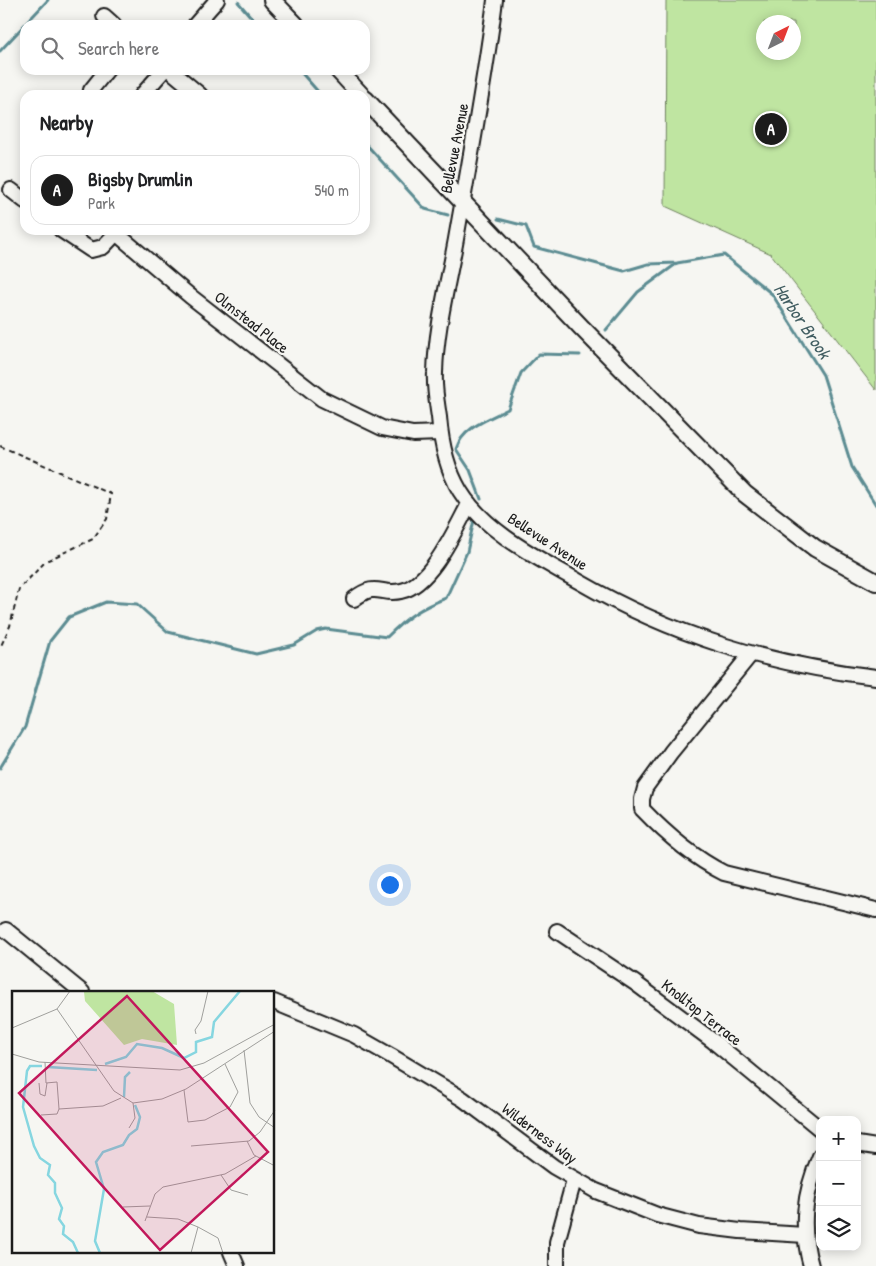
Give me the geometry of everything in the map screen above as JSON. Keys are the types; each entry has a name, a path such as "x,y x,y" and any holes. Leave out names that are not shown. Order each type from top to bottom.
{"main road":[{"path":"272,0 291,20"},
{"path":"343,75 356,90"},
{"path":"370,104 745,494 815,548 876,582"}],"street":[{"path":"199,20 217,0"},
{"name":"Bellevue Avenue","path":"496,0 487,69 438,329 435,376 440,433 452,476 470,504 512,542 618,604 685,634 751,654 876,677"},
{"path":"91,90 103,75"},
{"path":"146,90 160,75"},
{"path":"176,75 194,90"},
{"path":"11,190 20,198"},
{"name":"Olmstead Place","path":"68,235 91,250 103,247 114,235"},
{"name":"Olmstead Place","path":"120,235 190,296 322,399 382,428 413,434 440,433"},
{"path":"354,599 365,591 372,589 400,592 419,581 441,554 470,504"},
{"path":"751,654 671,752 645,788 642,810 710,866 724,873 876,910"},
{"path":"6,930 81,991"},
{"name":"Knolltop Terrace","path":"557,931 635,983 713,1041 816,1127"},
{"name":"Wilderness Way","path":"275,1002 354,1035 391,1056 463,1100 574,1180 596,1191 677,1221 740,1231 805,1235"},
{"path":"861,1144 876,1146"},
{"path":"811,1266 805,1235 804,1209 818,1161"},
{"path":"557,1266 557,1242 574,1180"},
{"path":"232,1254 237,1266"}],"path":[{"path":"0,446 111,494 107,519 93,539 46,561 19,589 10,626 0,648"}],"green space":[{"path":"666,0 876,0 876,390 771,254 665,206"}],"waterway":[{"name":"Harbor Brook","path":"29,20 48,0"},
{"name":"Harbor Brook","path":"238,2 254,20"},
{"name":"Harbor Brook","path":"0,51 20,30"},
{"name":"Harbor Brook","path":"303,75 317,90"},
{"name":"Harbor Brook","path":"370,148 425,209 448,215"},
{"name":"Harbor Brook","path":"498,219 526,226 534,247 624,271 648,264 677,263 724,255 772,294 823,375 852,467 876,505"},
{"path":"606,330 638,292 676,264"},
{"path":"481,499 470,470 456,449 459,441 477,424 508,409 521,373 539,354 580,355"},
{"path":"0,768 25,727 50,641 69,617 106,602 137,604 168,632 256,654 294,645 317,631 326,629 387,637 414,614 446,598 467,552 474,520"}],"place":[{"name":"Bigsby Drumlin","path":"771,129"}]}
